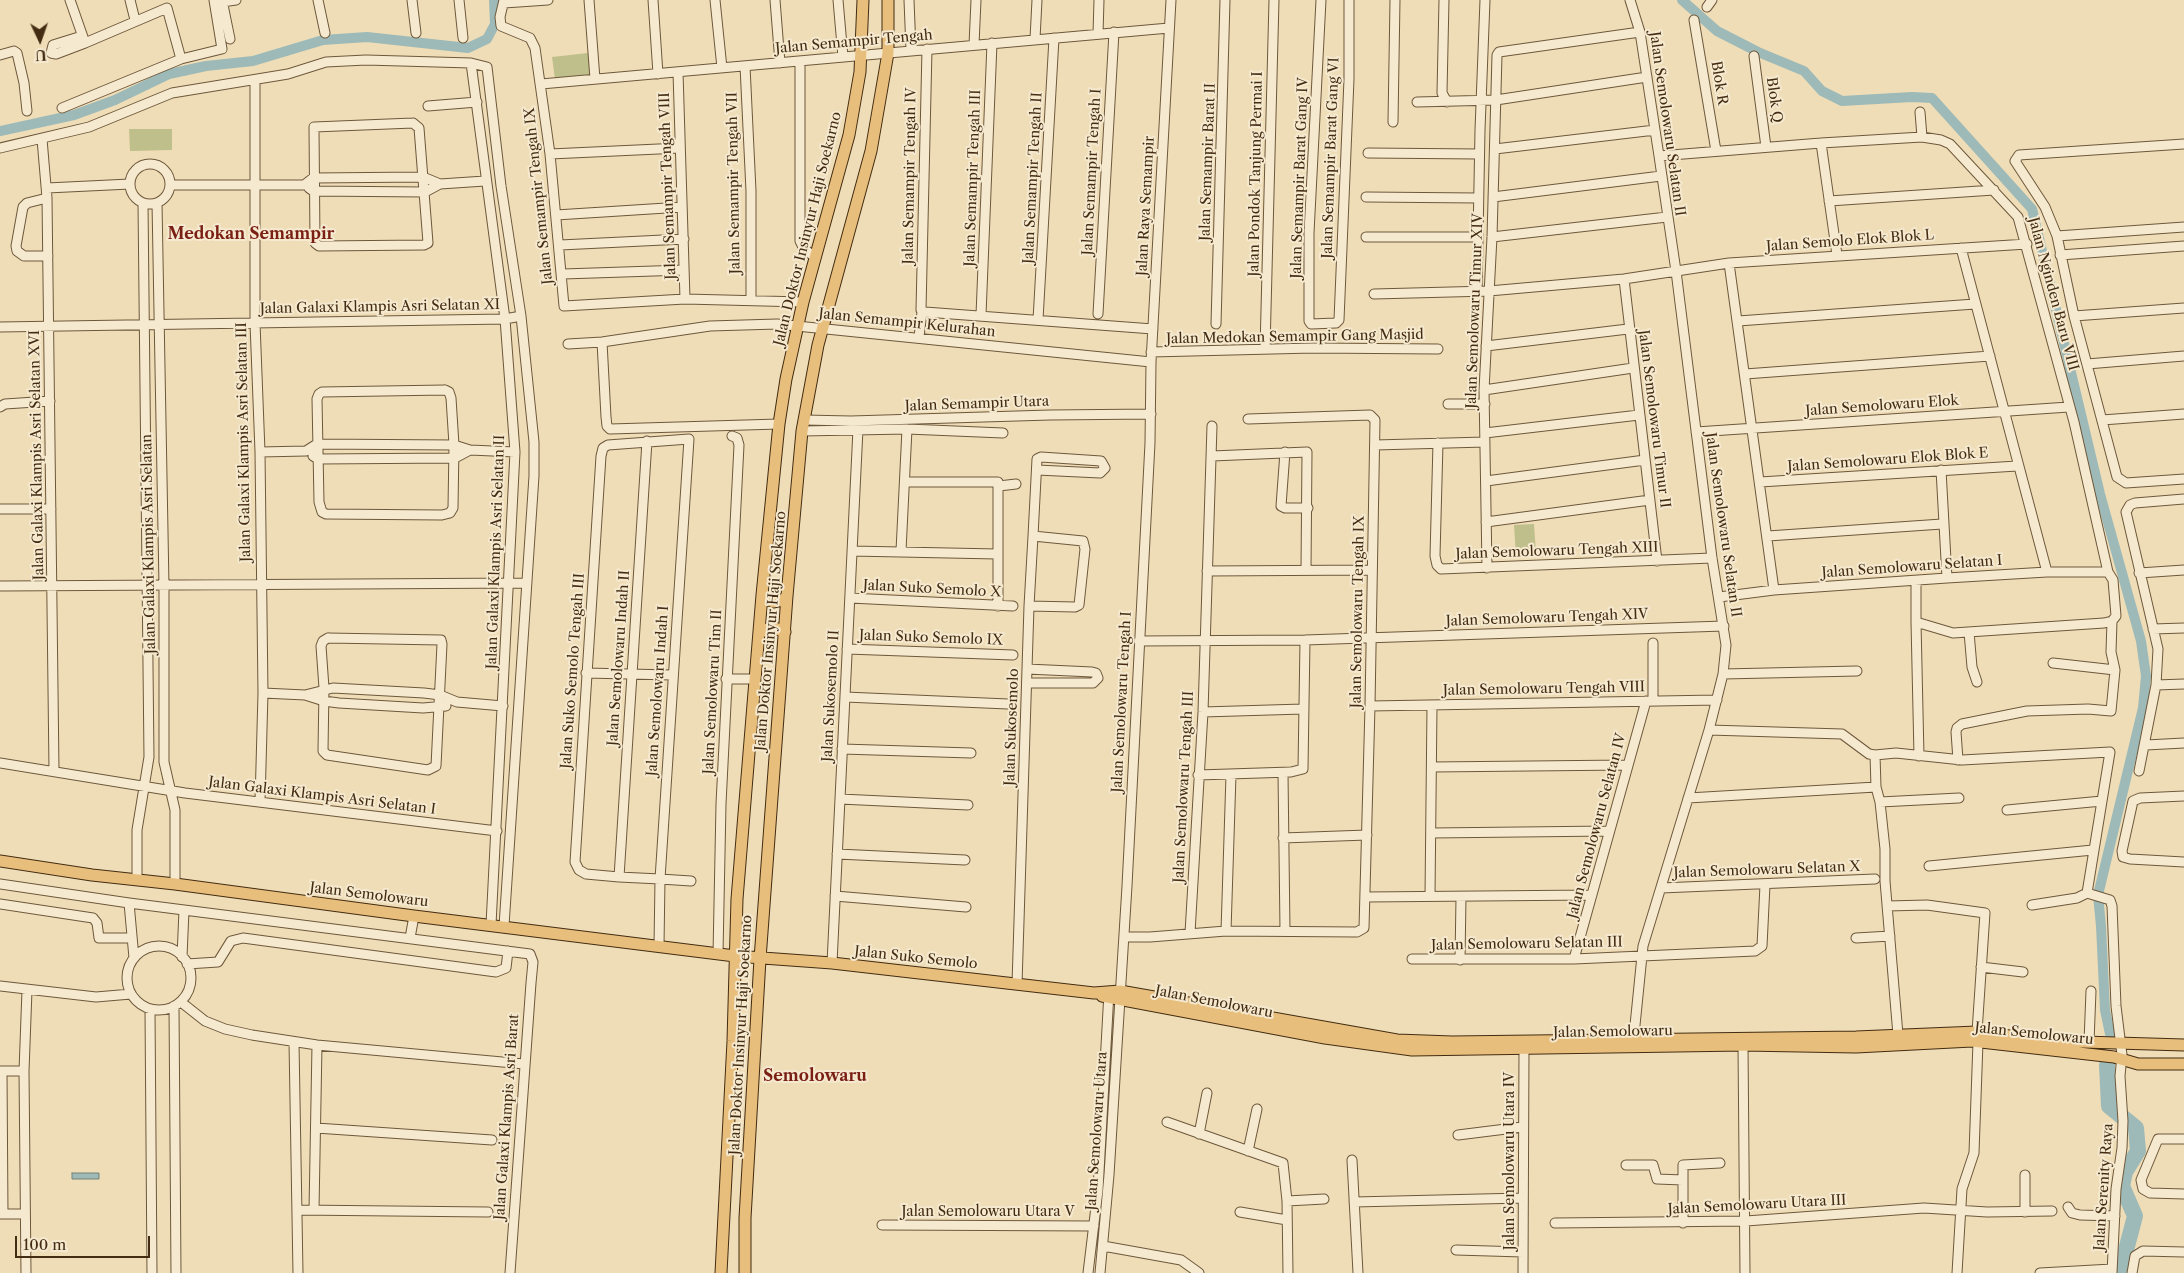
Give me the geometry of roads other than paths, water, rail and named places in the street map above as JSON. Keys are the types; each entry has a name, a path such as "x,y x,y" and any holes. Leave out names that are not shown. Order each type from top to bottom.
{"main road":[{"name":"Jalan Doktor Insinyur Haji Soekarno","path":"721,1273 734,1041 735,956 743,811 779,424 786,379 798,325 849,135 862,55 863,0"},
{"name":"Jalan Doktor Insinyur Haji Soekarno","path":"745,1273 745,1218 760,958 787,596 803,425 822,327 871,151 888,53 888,0"},
{"path":"762,595 774,602 783,600 787,596"},
{"path":"759,633 772,627 785,632"},
{"name":"Jalan Semolowaru","path":"0,861 92,875 175,884 412,927 504,926 735,956"},
{"name":"Jalan Suko Semolo","path":"735,956 832,963 1114,995"},
{"name":"Jalan Semolowaru","path":"1114,995 1397,1045 1448,1051 1524,1050 1633,1043 1743,1045 1977,1037 2102,1056 2119,1051"},
{"name":"Jalan Semolowaru","path":"1397,1045 1452,1042 1856,1042 1898,1035 2095,1042 2119,1051"},
{"path":"2119,1051 2184,1045"},
{"path":"2119,1051 2138,1064 2184,1064"}],"street":[{"path":"70,0 83,39"},
{"path":"130,0 136,20"},
{"path":"219,1 236,0"},
{"path":"318,0 325,33"},
{"path":"412,0 416,33"},
{"path":"458,0 463,38"},
{"path":"504,2 548,0"},
{"path":"589,0 596,79"},
{"path":"652,0 658,74"},
{"path":"715,0 722,68"},
{"path":"775,0 780,63"},
{"path":"838,0 843,57"},
{"path":"909,0 911,50"},
{"path":"974,45 976,0"},
{"path":"1035,39 1037,0"},
{"path":"1098,34 1099,0"},
{"name":"Jalan Raya Semampir","path":"1151,414 1151,352 1171,0"},
{"name":"Jalan Semampir Barat II","path":"1216,324 1226,0"},
{"name":"Jalan Pondok Tanjung Permai I","path":"1265,349 1274,0"},
{"name":"Jalan Semampir Barat Gang IV","path":"1321,0 1309,233 1309,321 1311,324 1336,323 1339,318"},
{"name":"Jalan Semampir Barat Gang VI","path":"1339,318 1349,78 1348,0"},
{"path":"1393,122 1395,0"},
{"path":"1444,0 1442,92 1447,102"},
{"name":"Jalan Semolowaru Timur XIV","path":"1477,292 1479,154 1485,0"},
{"path":"219,1 230,39"},
{"path":"62,108 181,58 222,49 219,1"},
{"name":"Jalan Semampir Tengah IX","path":"504,2 500,17 501,26 533,41 541,84 550,154 563,274 564,306 685,299"},
{"name":"Jalan Semolowaru Selatan II","path":"1631,2 1640,32 1659,156 1666,217 1676,271 1712,558 1726,645 1724,674 1710,730 1642,956 1633,1043"},
{"path":"51,53 56,54 83,39 167,8 181,58"},
{"name":"Blok R","path":"1694,20 1716,151"},
{"name":"Jalan Semampir Tengah","path":"541,84 1169,28"},
{"name":"Jalan Semampir Tengah I","path":"1098,314 1114,32"},
{"name":"Jalan Semolowaru Timur XIV","path":"1487,568 1484,390 1492,237 1497,55 1499,52 1640,32"},
{"name":"Jalan Semampir Tengah II","path":"1038,320 1054,38"},
{"name":"Jalan Semampir Tengah III","path":"981,315 992,43"},
{"name":"Jalan Semampir Tengah IV","path":"919,338 922,308 927,49"},
{"path":"0,55 14,51 17,53 24,83 27,111"},
{"name":"Blok Q","path":"1754,56 1766,147"},
{"path":"0,148 89,127 172,93 288,74 326,62 366,60 471,63 485,65 488,68 501,186 521,316 534,442 534,476 504,926"},
{"path":"800,61 800,241 804,249 815,257"},
{"name":"Jalan Galaxi Klampis Asri Selatan II","path":"471,63 485,181 505,318 515,452 510,583 491,925"},
{"name":"Jalan Semampir Tengah VII","path":"745,66 750,191 751,300"},
{"name":"Jalan Semampir Tengah VIII","path":"678,72 685,299"},
{"path":"1417,102 1496,100 1647,77"},
{"name":"Jalan Galaxi Klampis Asri Selatan III","path":"254,80 255,322 260,452 263,693 260,802"},
{"path":"428,106 476,102"},
{"path":"1920,112 1922,138"},
{"path":"413,123 419,128 428,244 319,246 314,239 313,178 314,127 413,123"},
{"path":"1494,149 1655,130"},
{"name":"Jalan Nginden Baru VIII","path":"1659,156 1821,143 1922,138 1941,140 1950,144 2018,217 2027,244 2091,492 2108,572 2113,580 2117,610 2116,616 2112,621 2114,670 2111,712 2088,709 2026,711 1962,724 1957,728 1956,732 1958,760"},
{"name":"Jalan Galaxi Klampis Asri Selatan XVI","path":"42,139 47,188 54,770"},
{"path":"1821,143 1837,255"},
{"path":"2184,144 2019,155 2015,157 2014,161 2046,207 2056,236 2074,316 2117,477 2126,484 2184,479"},
{"path":"550,154 680,148"},
{"path":"1368,153 1479,154"},
{"path":"151,164 167,172 171,184 167,196 157,203 143,203 133,196 130,184 134,172 144,165 151,164"},
{"path":"304,185 313,178 423,176 440,184"},
{"path":"1493,197 1661,176"},
{"path":"171,184 304,185 313,191 425,192 440,184 485,181"},
{"path":"47,188 130,184"},
{"path":"1829,201 1994,190"},
{"path":"1366,196 1478,198"},
{"path":"47,198 27,203 23,206 16,246 17,251 24,256 48,256"},
{"name":"Jalan Galaxi Klampis Asri Selatan","path":"137,880 137,830 149,757 143,203"},
{"name":"Jalan Galaxi Klampis Asri Selatan","path":"157,203 164,586 164,762 175,810 175,884"},
{"path":"556,215 682,207"},
{"path":"1492,237 1666,217"},
{"path":"2056,236 2184,227"},
{"path":"1366,237 1478,237"},
{"path":"560,245 684,239"},
{"name":"Jalan Semolo Elok Blok L","path":"1374,294 1477,292 1624,279 1730,264 1837,255 2027,244"},
{"path":"2060,255 2184,246"},
{"path":"1961,248 2017,466 2047,572"},
{"path":"1730,264 1774,590"},
{"path":"563,274 684,270"},
{"name":"Jalan Semolowaru Timur II","path":"1624,279 1628,329 1657,562"},
{"path":"685,299 804,302"},
{"path":"1738,321 1975,304"},
{"path":"922,308 981,315 1153,329"},
{"path":"2074,316 2184,308"},
{"name":"Jalan Galaxi Klampis Asri Selatan XI","path":"0,328 505,318 521,316"},
{"name":"Jalan Semampir Kelurahan","path":"568,344 602,342 743,323 822,327 1151,362"},
{"path":"1486,346 1628,329"},
{"path":"602,342 606,417 607,426 610,429 779,424"},
{"name":"Jalan Medokan Semampir Gang Masjid","path":"1151,352 1265,349 1438,349"},
{"path":"1745,374 1990,356"},
{"path":"2087,364 2184,356"},
{"path":"1484,390 1633,368"},
{"path":"445,390 449,392 451,398 455,458 454,508 450,513 442,515 326,514 319,507 317,444 317,399 320,393 445,390"},
{"path":"0,407 5,404 50,401"},
{"path":"1448,404 1484,404"},
{"name":"Jalan Semolowaru Elok","path":"1696,432 2069,407"},
{"name":"Jalan Semampir Utara","path":"803,425 860,421 1151,414"},
{"name":"Jalan Semolowaru Tengah I","path":"1114,995 1124,937 1151,414"},
{"path":"2102,420 2184,414"},
{"path":"1375,445 1438,443 1485,438 1639,415"},
{"name":"Jalan Semolowaru Tengah IX","path":"1248,419 1372,416 1375,420 1364,928 1359,932 1285,932"},
{"path":"803,425 858,429 1003,433"},
{"name":"Jalan Semolowaru Tengah III","path":"1190,933 1203,712 1212,426"},
{"name":"Jalan Sukosemolo II","path":"832,963 858,429"},
{"path":"901,551 907,429"},
{"name":"Jalan Semolowaru Tim II","path":"718,954 726,679 739,445 737,438 732,436"},
{"name":"Jalan Suko Semolo Tengah III","path":"689,439 608,445 602,450 575,862 579,870 586,874 691,881"},
{"name":"Jalan Semolowaru Indah I","path":"658,946 672,675 689,439"},
{"name":"Jalan Semolowaru Indah II","path":"619,876 647,441"},
{"name":"Jalan Semolowaru Tengah XIII","path":"1438,443 1437,565 1444,569 1657,562 1712,558"},
{"path":"260,452 306,451 317,444 454,445 470,450 515,452"},
{"path":"306,451 318,459 455,458 470,450"},
{"path":"1285,452 1280,506 1285,508 1308,508"},
{"path":"1212,456 1285,452 1307,453 1306,570"},
{"path":"1040,458 1101,460 1105,468 1100,473 1037,470 1037,459 1040,458"},
{"path":"1486,481 1645,460"},
{"name":"Jalan Semolowaru Elok Blok E","path":"1760,482 2017,466"},
{"name":"Jalan Sukosemolo","path":"1017,984 1029,606 1037,470"},
{"path":"1941,470 1942,524 1947,578"},
{"path":"905,482 994,481 999,486 996,554 998,606"},
{"path":"999,486 1016,484"},
{"path":"2139,771 2146,745 2156,685 2158,649 2126,512 2130,505 2184,499"},
{"path":"1486,522 1650,500"},
{"path":"0,509 51,509"},
{"path":"1768,536 1942,524"},
{"path":"1029,606 1075,607 1079,605 1085,550 1083,541 1032,536"},
{"path":"852,551 996,554"},
{"path":"1207,571 1372,570"},
{"path":"2139,573 2184,570"},
{"name":"Jalan Semolowaru Selatan I","path":"1719,597 1774,590 1947,578 2047,572 2108,572"},
{"path":"1916,581 1919,756"},
{"path":"0,586 527,583"},
{"name":"Jalan Suko Semolo X","path":"850,598 1012,606"},
{"path":"1916,622 1948,632 1969,632 2112,621"},
{"name":"Jalan Semolowaru Tengah XIV","path":"1139,641 1306,640 1371,636 1724,626"},
{"path":"2153,629 2184,628"},
{"path":"1969,632 1972,667 1977,682"},
{"path":"436,638 442,644 438,764 428,770 327,755 322,746 324,688 321,646 325,639 436,638"},
{"path":"1198,775 1296,772 1304,766 1303,709 1306,640"},
{"name":"Jalan Semolowaru Selatan IV","path":"1574,959 1627,765 1650,701 1653,643"},
{"name":"Jalan Suko Semolo IX","path":"847,649 1013,655"},
{"path":"2053,663 2114,670"},
{"path":"1027,669 1092,672 1096,673 1098,678 1093,684 1027,684"},
{"path":"1724,674 1857,671"},
{"path":"586,673 672,675"},
{"path":"726,679 755,679"},
{"path":"2156,685 2184,684"},
{"path":"305,695 324,688 440,695 457,702 503,706"},
{"path":"263,693 305,695 324,701 440,708 457,702"},
{"path":"845,697 1008,704"},
{"name":"Jalan Semolowaru Tengah VIII","path":"1370,706 1717,700"},
{"path":"1430,896 1432,706"},
{"path":"1203,712 1303,709"},
{"path":"1710,730 1842,734 1869,754 1887,753 1958,760 2110,752 2093,850 2091,894"},
{"path":"2146,745 2184,743"},
{"path":"842,750 971,753"},
{"path":"1875,755 1876,787 1880,802 1885,850 1887,906 1898,1035"},
{"name":"Jalan Galaxi Klampis Asri Selatan I","path":"0,763 54,770 144,787 497,831"},
{"path":"1432,767 1627,765"},
{"path":"1124,937 1150,937 1226,931 1285,932 1283,773"},
{"path":"1226,931 1231,775"},
{"path":"1688,798 1876,787"},
{"path":"2184,796 2140,798 2133,802 2122,851 2124,857 2130,859 2184,862"},
{"path":"1880,802 1959,798"},
{"path":"840,799 968,805"},
{"path":"2007,810 2102,801"},
{"path":"1432,833 1610,831"},
{"path":"1283,838 1367,835"},
{"path":"1929,866 2093,850"},
{"path":"838,854 965,860"},
{"path":"495,857 508,858"},
{"name":"Jalan Semolowaru Selatan X","path":"1661,888 1875,879"},
{"path":"0,884 184,910 412,927 508,950 506,968 496,972 243,938 231,941 218,962 185,961 167,948 158,947 149,948 134,958"},
{"name":"Jalan Semolowaru Selatan III","path":"1412,959 1574,959 1759,950 1762,946 1765,885"},
{"path":"2032,905 2091,894 2110,900 2112,906 2119,1051"},
{"path":"1366,897 1592,895"},
{"path":"836,896 966,907"},
{"path":"1460,960 1461,897"},
{"path":"129,903 134,958 127,976 131,994 139,1004 150,1009 162,1010 177,1004 186,995 190,980 185,961 184,910"},
{"path":"0,904 93,918 97,923 99,938 131,938"},
{"path":"1887,906 1927,905 1964,912 1986,913 1977,1037 1974,1153 1962,1190 1957,1273"},
{"path":"1856,938 1890,936"},
{"name":"Jalan Galaxi Klampis Asri Barat","path":"508,950 528,953 532,956 510,1273"},
{"path":"1981,967 2023,972"},
{"path":"0,986 96,997 131,994"},
{"path":"26,1273 24,1071 27,990"},
{"path":"2091,991 2095,1042"},
{"name":"Jalan Semolowaru Utara","path":"1088,1273 1094,1226 1114,995"},
{"name":"Jalan Semolowaru Utara","path":"1100,1273 1103,1246 1114,995"},
{"path":"177,1004 199,1018 225,1029 294,1042 524,1064"},
{"path":"176,1273 177,1004"},
{"path":"150,1009 152,1273"},
{"path":"294,1042 298,1273"},
{"path":"314,1210 317,1045"},
{"path":"1743,1045 1745,1273"},
{"name":"Jalan Semolowaru Utara IV","path":"1523,1273 1522,1127 1524,1050"},
{"name":"Jalan Serenity Raya","path":"2112,1271 2122,1148 2119,1051"},
{"path":"24,1071 1,1071 2,1214 24,1214"},
{"path":"1199,1134 1207,1093"},
{"path":"1248,1151 1257,1109"},
{"path":"1168,1122 1283,1163 1287,1202 1288,1273"},
{"path":"1458,1135 1522,1127"},
{"path":"316,1128 492,1140"},
{"path":"2184,1139 2158,1139 2141,1180 2143,1189 2150,1193 2184,1194"},
{"path":"1352,1160 1358,1273"},
{"path":"1683,1223 1685,1164 1720,1163"},
{"path":"1626,1165 1654,1166 1657,1178 1683,1180"},
{"path":"2025,1175 2025,1212"},
{"path":"1354,1202 1523,1198"},
{"path":"1287,1202 1324,1199"},
{"path":"2068,1207 2072,1213 2080,1215 2115,1216"},
{"name":"Jalan Semolowaru Utara III","path":"1555,1223 1746,1221 1924,1208 2052,1212"},
{"path":"298,1210 488,1212"},
{"path":"1240,1212 1287,1220"},
{"name":"Jalan Semolowaru Utara V","path":"882,1225 1094,1226"},
{"path":"1103,1246 1180,1260 1199,1273"},
{"path":"1456,1250 1523,1252"},
{"path":"2132,1273 2135,1256 2143,1251 2184,1252"},
{"path":"2040,1273 2112,1271"}],"water":[{"path":"72,1173 99,1173 99,1179 72,1179"}],"waterway":[{"path":"0,131 74,115 115,100 169,74 206,66 253,61 323,40 367,37 468,48 487,39 495,24 494,0"},
{"path":"1682,0 1717,31 1758,52 1804,71 1822,91 1842,101 1912,97 1932,98 2032,209 2100,494 2141,641 2146,676 2143,708 2098,895 2105,1010 2110,1034"},
{"path":"2107,1065 2109,1106 2136,1128 2138,1151 2125,1172 2122,1186 2135,1216 2120,1273"}],"district":[{"name":"Medokan Semampir","path":"251,234"},
{"name":"Semolowaru","path":"815,1076"}]}
